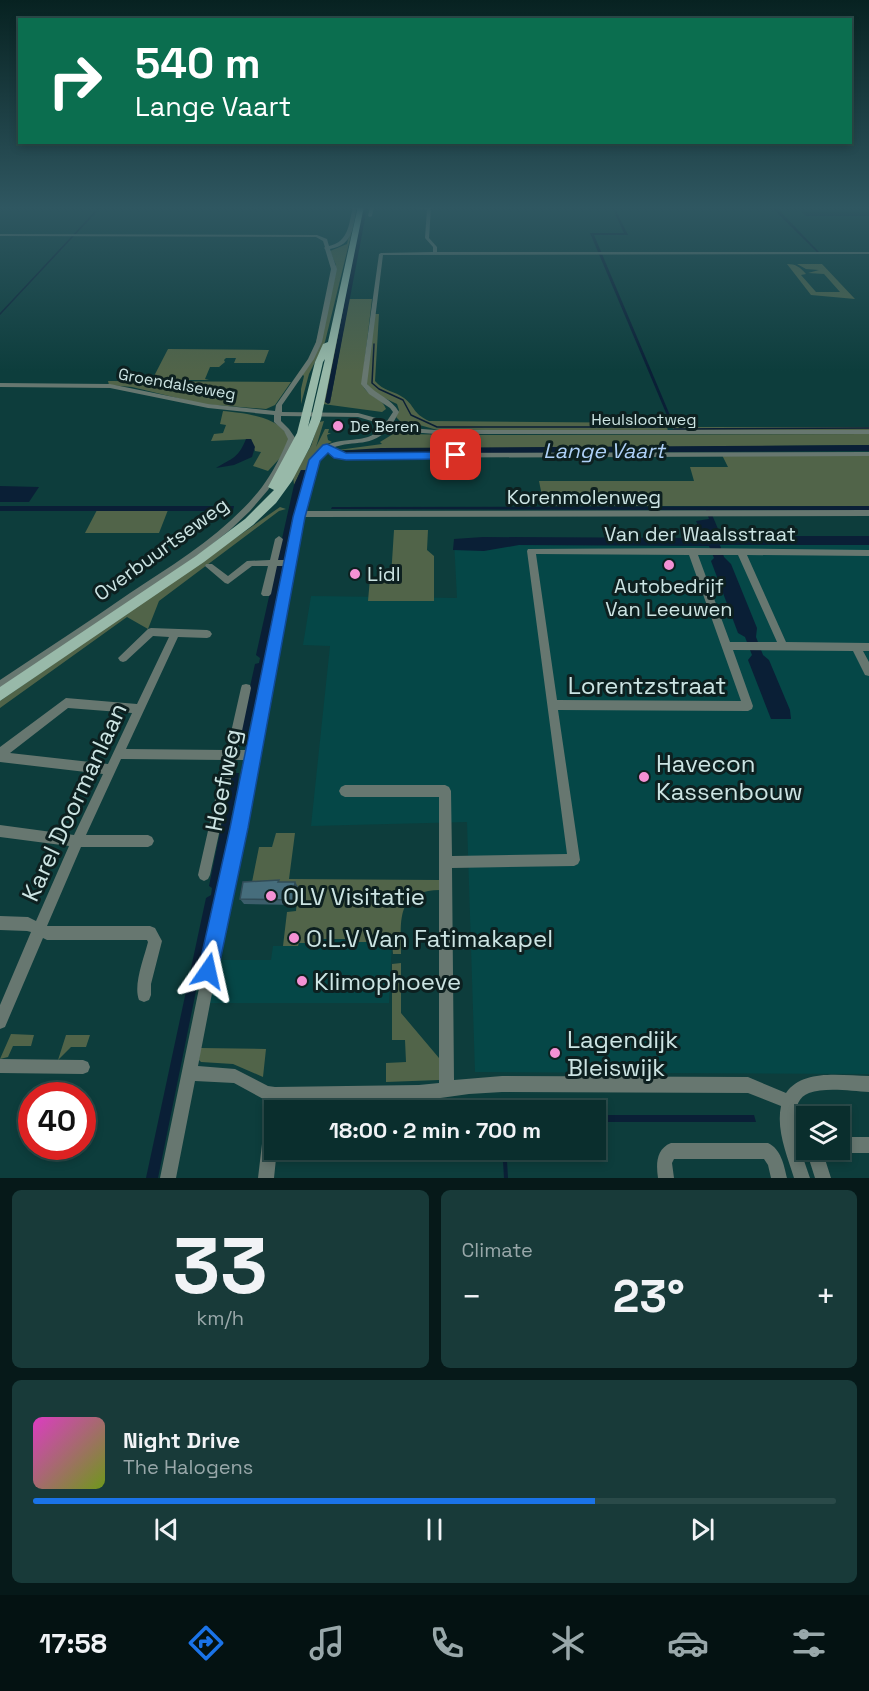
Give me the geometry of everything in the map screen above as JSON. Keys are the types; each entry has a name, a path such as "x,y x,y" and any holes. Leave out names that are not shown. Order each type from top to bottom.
{"main road":[{"path":"312,412 319,362 330,334 346,261"},
{"name":"Overbuurtseweg","path":"0,695 224,541 261,511 281,488 305,447 312,412"}],"street":[{"path":"278,412 281,409 282,400 311,359 318,342 334,269 331,261"},
{"path":"327,448 369,441 384,433 388,421 396,412 390,403 371,393 364,384 380,261"},
{"name":"Groendalseweg","path":"0,385 110,386 197,405 278,412 312,412"},
{"name":"Overbuurtseweg","path":"0,686 192,556 247,510 270,481 292,439 288,430 277,422 278,412"},
{"name":"Heulslootweg","path":"312,412 358,415 419,430 453,432 869,432"},
{"path":"327,448 338,455 346,456 869,454"},
{"name":"Hoefweg","path":"266,594 282,563 300,514 315,460 327,448"},
{"name":"Korenmolenweg","path":"300,514 869,513"},
{"name":"Hoefweg","path":"168,1178 252,755 282,563 279,539"},
{"name":"Van der Waalsstraat","path":"553,705 531,551 869,553"},
{"path":"692,551 727,646"},
{"path":"741,552 783,646"},
{"path":"209,566 228,580 250,563 282,563"},
{"path":"123,658 151,632 207,634"},
{"name":"Karel Doormanlaan","path":"0,1022 76,841 175,634"},
{"name":"Lorentzstraat","path":"446,862 574,860 553,705 748,706 727,646 869,647"},
{"path":"856,647 869,672"},
{"name":"Hoefweg","path":"204,875 246,688"},
{"path":"0,756 66,703 140,709"},
{"path":"118,754 252,755"},
{"path":"0,756 110,771"},
{"path":"345,791 445,791 447,1090"},
{"path":"0,831 76,841 148,841"},
{"path":"0,923 28,924 47,933 150,933 155,941 144,984 144,995"},
{"path":"0,1066 83,1067"},
{"path":"188,1073 235,1076 266,1093 275,1095 419,1093 502,1084 748,1084 790,1102"},
{"path":"802,1178 787,1123 790,1102 800,1088 811,1085 869,1084"},
{"path":"266,1178 275,1095"},
{"path":"850,1145 869,1145"},
{"path":"666,1178 664,1164 666,1156 671,1151 768,1151 772,1156 779,1178"},
{"path":"819,1160 823,1178"}],"shaded area":[{"path":"869,539 869,1074 475,1072 467,822 311,826 330,646 303,645 311,596 457,598 454,540"},
{"name":"Klimophoeve","path":"322,939 392,942 389,1003 210,1003 219,960 271,960 273,946 321,943"}],"green space":[{"path":"334,261 345,261 325,342 309,374 301,404 304,376 302,374 310,364 336,265"},
{"path":"787,264 802,269 806,274 801,275 816,292 840,292 824,274 808,273 819,270 806,269 797,264 822,264 855,299 811,295"},
{"path":"349,269 330,403 349,299 372,299 362,384 367,392 384,405 386,409 382,412 323,404"},
{"path":"374,314 379,314 375,381 404,398 419,415 429,421 666,423 668,431 441,431 405,421 401,422 396,417 399,410 397,404 374,393 366,383"},
{"path":"168,349 269,350 264,363 234,363 236,358 226,358 219,367 210,367 205,379 209,380 152,380"},
{"path":"108,381 291,382 275,405 266,409 202,404 132,387 109,385"},
{"path":"223,411 260,417 278,425 285,431 289,439 280,458 268,471 253,466 261,452 255,451 251,439 211,441 214,434 223,433 226,425 220,424"},
{"path":"324,421 316,447 325,429 329,429 328,433 331,433 327,435 328,440 332,442 318,451 314,457 299,492 301,470 294,485 293,476 311,446 319,422"},
{"path":"672,427 869,427 869,431 675,431"},
{"path":"394,429 405,434 462,435 869,434 869,445 338,450 382,444 380,442 393,434 387,432"},
{"path":"722,455 869,455 869,506 544,506 539,481 694,481 690,467 728,467"},
{"path":"280,507 286,509 279,511 159,601 148,629 127,617 0,708 0,701"},
{"path":"97,510 168,510 159,533 85,533"},
{"path":"394,530 428,530 427,550 434,556 434,601 368,601 370,578 391,577"},
{"path":"276,833 295,833 289,879 440,880 440,890 425,892 408,902 401,920 401,954 393,954 392,942 349,942 349,939 323,939 322,943 283,946 287,912 296,911 298,888 251,887 259,847 272,847"},
{"path":"401,963 401,1013 439,1058 439,1080 386,1082 386,1063 406,1062 405,1040 392,1040 392,964"},
{"path":"11,1034 34,1035 31,1046 13,1046 8,1057 0,1059"},
{"path":"66,1035 90,1035 86,1047 71,1047 58,1060"},
{"path":"200,1048 266,1049 263,1077 233,1064 201,1062 199,1060"}],"water":[{"path":"353,261 357,261 330,403 325,402"},
{"path":"602,261 605,261 672,420 669,420"},
{"path":"246,439 251,439 255,447 252,457 234,465 216,468 237,454"},
{"name":"Lange Vaart","path":"869,445 869,451 344,454 337,451 381,448"},
{"path":"301,470 306,470 255,703 247,737 242,737 240,732 255,664 259,663 260,658 256,655 294,485"},
{"path":"0,486 39,487 29,502 0,502"},
{"path":"0,506 234,506 233,511 0,511"},
{"path":"869,506 869,510 710,510 721,536 869,536 869,545 720,545 724,557 731,564 757,628 756,637 763,655 769,660 790,710 791,719 771,719 748,660 752,655 745,637 738,633 711,561 714,558 709,546 519,545 484,551 453,550 454,539 483,537 699,538 703,536 696,521 709,519 706,510 331,509 332,507"},
{"path":"234,773 239,773 237,789 158,1178 146,1178 206,898 211,895 212,888 209,886 231,778"},
{"path":"606,1115 754,1115 756,1122 606,1122"}],"building":[{"name":"OLV Visitatie","path":"279,880 278,882 295,882 293,900 240,899 243,882"}],"waterway":[{"path":"0,314 50,261"},
{"name":"Lange Vaart","path":"374,344 372,383 379,389 403,400 411,415 437,427 665,427"},
{"path":"674,429 869,428"},
{"path":"503,1160 506,1178"}],"place":[{"name":"De Beren","path":"338,426"},
{"name":"Autobedrijf Van Leeuwen","path":"669,565"},
{"name":"Lidl","path":"355,574"},
{"name":"Havecon Kassenbouw","path":"644,777"},
{"name":"OLV Visitatie","path":"271,896"},
{"name":"O.L.V Van Fatimakapel","path":"294,938"},
{"name":"Klimophoeve","path":"302,981"},
{"name":"Lagendijk Bleiswijk","path":"555,1053"}],"route":[{"path":"208,971 239,828 299,517 316,457 327,448 335,454 346,456 456,455"}]}
